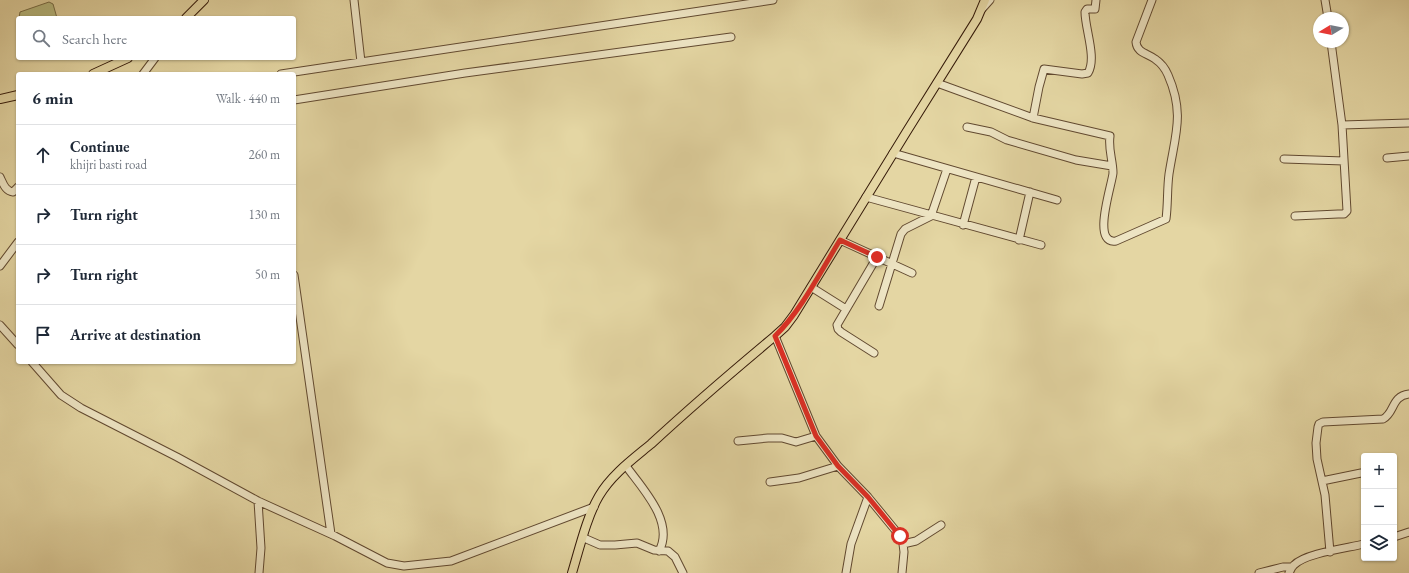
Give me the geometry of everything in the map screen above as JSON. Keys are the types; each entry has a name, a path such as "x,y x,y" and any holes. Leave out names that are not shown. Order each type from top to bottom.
{"main road":[{"path":"188,16 204,0"},
{"path":"572,573 594,506 610,482 705,394 785,327 794,315 971,30 985,0"},
{"path":"97,72 124,60"},
{"path":"0,99 16,95"}],"street":[{"path":"354,0 360,62"},
{"path":"294,72 772,0"},
{"path":"982,9 990,0"},
{"path":"1033,118 1044,69 1082,74 1088,73 1091,60 1085,12 1087,9 1095,9 1096,0"},
{"path":"937,83 1033,118 1110,136 1109,149 1112,166 1112,181 1103,227 1108,240 1116,240 1165,221 1167,216 1169,172 1178,120 1174,91 1161,63 1140,51 1136,46 1137,36 1152,0"},
{"path":"1325,0 1327,12"},
{"path":"296,100 465,73 731,37"},
{"path":"1295,216 1346,213 1347,206 1342,125 1332,48"},
{"path":"144,72 154,60"},
{"path":"1342,125 1409,123"},
{"path":"967,127 991,132 1007,140 1076,160 1112,166"},
{"path":"893,154 1056,200"},
{"path":"1387,158 1409,156"},
{"path":"1284,159 1344,161"},
{"path":"879,306 901,234 905,229 931,216 947,169"},
{"path":"0,177 2,187 12,192 16,189"},
{"path":"963,224 976,177"},
{"path":"1019,240 1030,192"},
{"path":"866,197 1041,246"},
{"path":"840,240 912,274"},
{"path":"0,266 16,245"},
{"path":"874,353 841,332 837,325 877,257"},
{"path":"811,287 846,309"},
{"path":"296,289 331,534"},
{"path":"0,325 16,344"},
{"path":"775,336 816,436 838,466 868,497 900,536 904,552 902,573"},
{"path":"34,364 61,395 69,401 258,501 331,534 400,570 450,561 594,506"},
{"path":"1330,552 1325,495 1318,469 1316,448 1319,424 1323,422 1383,419 1388,416 1398,398 1404,394 1409,394"},
{"path":"738,441 782,438 796,442 816,436"},
{"path":"626,466 660,514 663,541 659,551"},
{"path":"770,482 798,478 838,466"},
{"path":"1322,481 1361,473"},
{"path":"846,573 851,544 868,497"},
{"path":"258,501 260,548 259,573"},
{"path":"903,544 916,542 941,525"},
{"path":"1397,536 1409,532"},
{"path":"584,538 600,545 637,543 659,551 668,551 675,557 683,573"},
{"path":"1259,573 1283,567 1290,570 1304,558 1361,545"}],"green space":[{"path":"49,2 53,4 56,16 19,16 20,12"}],"route":[{"path":"877,257 840,240 794,315 785,327 775,336 816,436 838,466 868,497 900,536"}]}
